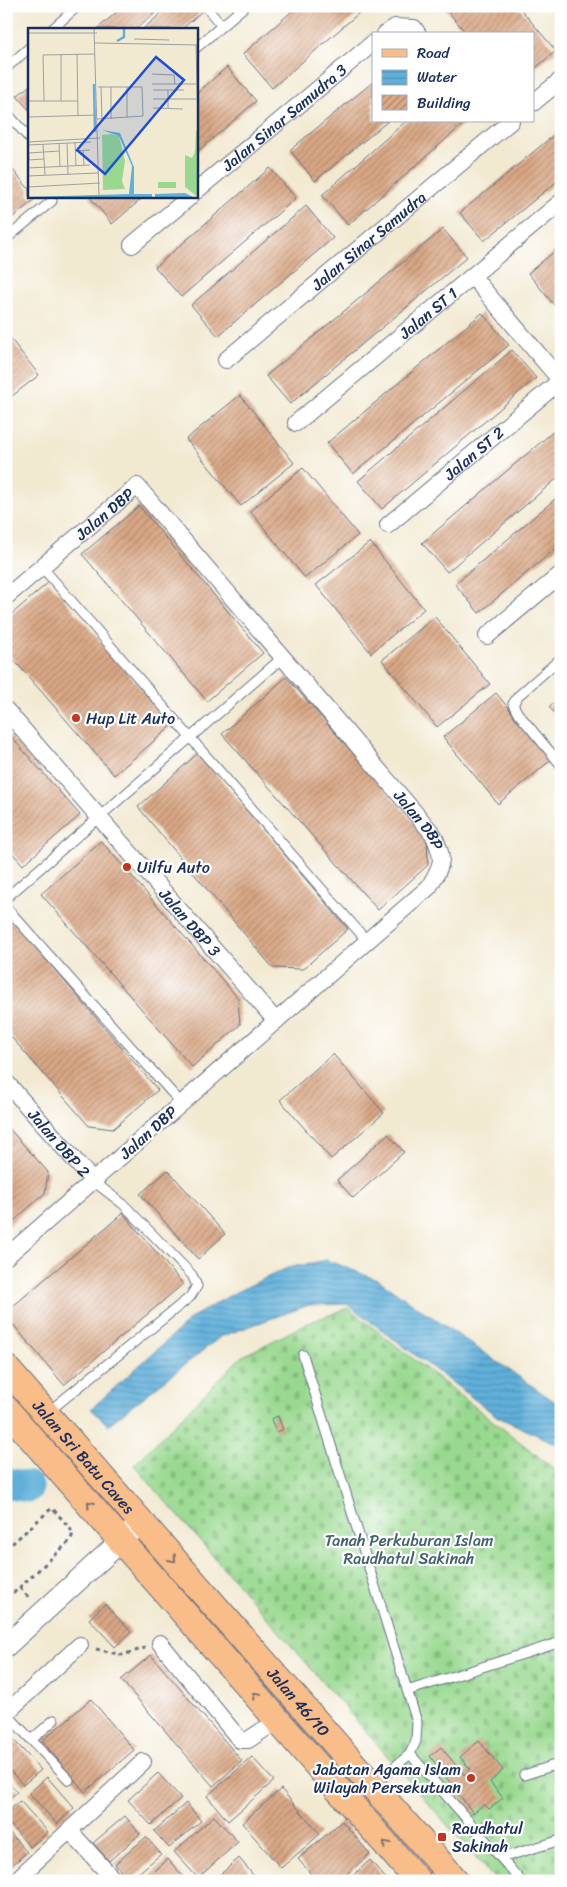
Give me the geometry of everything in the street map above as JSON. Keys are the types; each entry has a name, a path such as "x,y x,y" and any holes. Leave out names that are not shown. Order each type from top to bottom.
{"main road":[{"name":"Jalan Sri Batu Caves","path":"6,1368 142,1522"},
{"name":"Jalan Sri Batu Caves","path":"6,1409 122,1540"},
{"name":"Jalan 46/10","path":"142,1522 456,1881"},
{"name":"Jalan 46/10","path":"122,1540 418,1881"}],"street":[{"path":"388,32 395,27 414,28 417,32"},
{"name":"Jalan Sinar Samudra 3","path":"198,189 372,44"},
{"path":"534,102 561,80"},
{"name":"Jalan Sinar Samudra","path":"226,360 500,125"},
{"path":"132,245 188,198"},
{"name":"Jalan ST 1","path":"296,423 561,202"},
{"path":"473,277 561,380"},
{"name":"Jalan ST 2","path":"388,525 561,380"},
{"name":"Jalan DBP","path":"6,597 137,486 433,834 441,851 441,866 429,887 6,1257"},
{"path":"486,636 561,574"},
{"name":"Jalan DBP 3","path":"6,710 276,1021"},
{"name":"Jalan DBP 2","path":"6,1082 93,1181"},
{"path":"6,1646 142,1522"},
{"path":"160,1643 240,1740 248,1740 278,1720"},
{"path":"6,1713 80,1645"},
{"path":"15,1881 143,1762"},
{"path":"69,1830 115,1881"}],"lane":[{"path":"53,28 78,6"},
{"path":"205,6 222,26"},
{"path":"198,46 246,6"},
{"path":"6,68 28,49"},
{"path":"6,112 28,137"},
{"path":"7,236 52,201"},
{"path":"42,567 367,941"},
{"path":"6,898 283,657"},
{"path":"561,658 518,696 513,704 517,712 561,765"},
{"path":"6,907 181,1103"},
{"path":"46,1413 190,1297 196,1286 192,1275 123,1204 93,1181"},
{"path":"302,1355 417,1722 416,1741 410,1754 372,1786"},
{"path":"407,1690 561,1642"},
{"path":"6,1713 69,1780"},
{"path":"31,1740 54,1720"},
{"path":"410,1754 521,1881"},
{"path":"524,1774 561,1763"},
{"path":"501,1858 561,1840"}],"path":[{"path":"6,1549 52,1508 73,1534 70,1541 6,1600"},
{"path":"80,1645 122,1655 160,1643"}],"green space":[{"name":"Tanah Perkuburan Islam Raudhatul Sakinah","path":"348,1308 561,1474 561,1881 496,1881 134,1465 241,1357 308,1323"}],"water":[{"path":"327,1260 380,1281 561,1404 561,1446 498,1417 347,1304 309,1305 220,1337 108,1425 91,1409 194,1316 236,1292 287,1268"}],"building":[{"path":"124,6 163,6 137,28 98,28"},
{"path":"170,6 196,6 201,12 183,28 144,28"},
{"path":"298,6 367,6 272,88 243,54"},
{"path":"443,6 518,6 556,51 534,69 534,32 465,32"},
{"path":"227,67 256,101 198,151 198,92"},
{"path":"372,83 372,122 387,122 315,181 290,150"},
{"path":"28,87 28,109 17,96"},
{"path":"405,122 459,122 462,125 348,225 322,195"},
{"path":"561,129 561,178 484,241 460,213"},
{"path":"6,162 28,188 28,198 36,198 12,218 6,211"},
{"path":"270,168 296,198 181,297 155,267"},
{"path":"91,198 143,198 112,224"},
{"path":"306,206 333,238 218,336 191,305"},
{"path":"443,229 467,257 290,404 266,376"},
{"path":"561,246 561,300 554,305 528,273"},
{"path":"482,313 509,345 353,474 327,443"},
{"path":"6,333 39,375 7,400 6,399"},
{"path":"512,350 536,378 382,509 358,481"},
{"path":"240,395 294,463 241,506 186,439"},
{"path":"561,425 561,475 447,572 422,543"},
{"path":"303,468 358,535 305,578 250,511"},
{"path":"561,494 561,544 479,613 455,584"},
{"path":"139,506 263,653 207,701 82,554"},
{"path":"370,542 424,609 371,653 316,585"},
{"path":"49,582 173,725 114,775 6,651 6,619"},
{"path":"435,617 490,684 437,727 382,660"},
{"path":"286,677 427,837 428,865 378,910 222,734"},
{"path":"496,693 551,760 498,804 443,737"},
{"path":"561,696 561,720 549,707"},
{"path":"6,731 80,815 23,865 6,846"},
{"path":"198,753 348,929 303,969 273,968 138,807"},
{"path":"101,841 238,998 240,1025 192,1067 41,894"},
{"path":"12,920 158,1090 113,1129 89,1126 6,1031 6,925"},
{"path":"333,1054 384,1113 331,1159 280,1100"},
{"path":"6,1125 48,1172 45,1193 6,1228"},
{"path":"388,1134 404,1152 353,1198 337,1180"},
{"path":"168,1170 225,1234 198,1259 140,1194"},
{"path":"123,1213 183,1284 64,1385 6,1316 6,1312"},
{"path":"278,1416 283,1430 276,1432 271,1419"},
{"path":"105,1604 131,1632 115,1647 89,1619"},
{"path":"151,1655 242,1761 213,1786 121,1680"},
{"path":"91,1699 134,1750 85,1792 42,1741"},
{"path":"13,1739 41,1770 23,1785 6,1766 6,1745"},
{"name":"Jabatan Agama Islam Wilayah Persekutuan","path":"479,1741 503,1770 490,1782 503,1798 489,1809 484,1804 473,1813 430,1756 441,1747 464,1775 470,1769 460,1757"},
{"path":"252,1757 274,1781 228,1821 207,1796"},
{"path":"158,1773 181,1798 151,1825 128,1800"},
{"path":"47,1777 74,1808 57,1824 29,1793"},
{"path":"6,1780 17,1792 6,1802"},
{"path":"281,1789 320,1834 281,1868 242,1823"},
{"path":"20,1801 48,1832 30,1847 6,1820 6,1813"},
{"path":"186,1803 201,1821 169,1848 154,1831"},
{"path":"125,1816 140,1834 109,1861 93,1843"},
{"path":"214,1816 238,1842 198,1878 174,1852"},
{"path":"342,1821 370,1854 339,1881 317,1881 298,1859"},
{"path":"6,1829 27,1852 10,1867 6,1863"},
{"path":"146,1837 161,1854 129,1881 115,1864"},
{"path":"239,1858 254,1876 248,1881 213,1881"},
{"path":"168,1859 183,1877 179,1881 144,1881"},
{"path":"370,1860 388,1881 347,1881"}],"waterway":[{"path":"6,1483 28,1487"}],"place":[{"name":"Hup Lit Auto","path":"76,718"},
{"name":"Uilfu Auto","path":"127,867"},
{"name":"Jabatan Agama Islam Wilayah Persekutuan","path":"471,1778"},
{"name":"Raudhatul Sakinah","path":"442,1837"}]}
